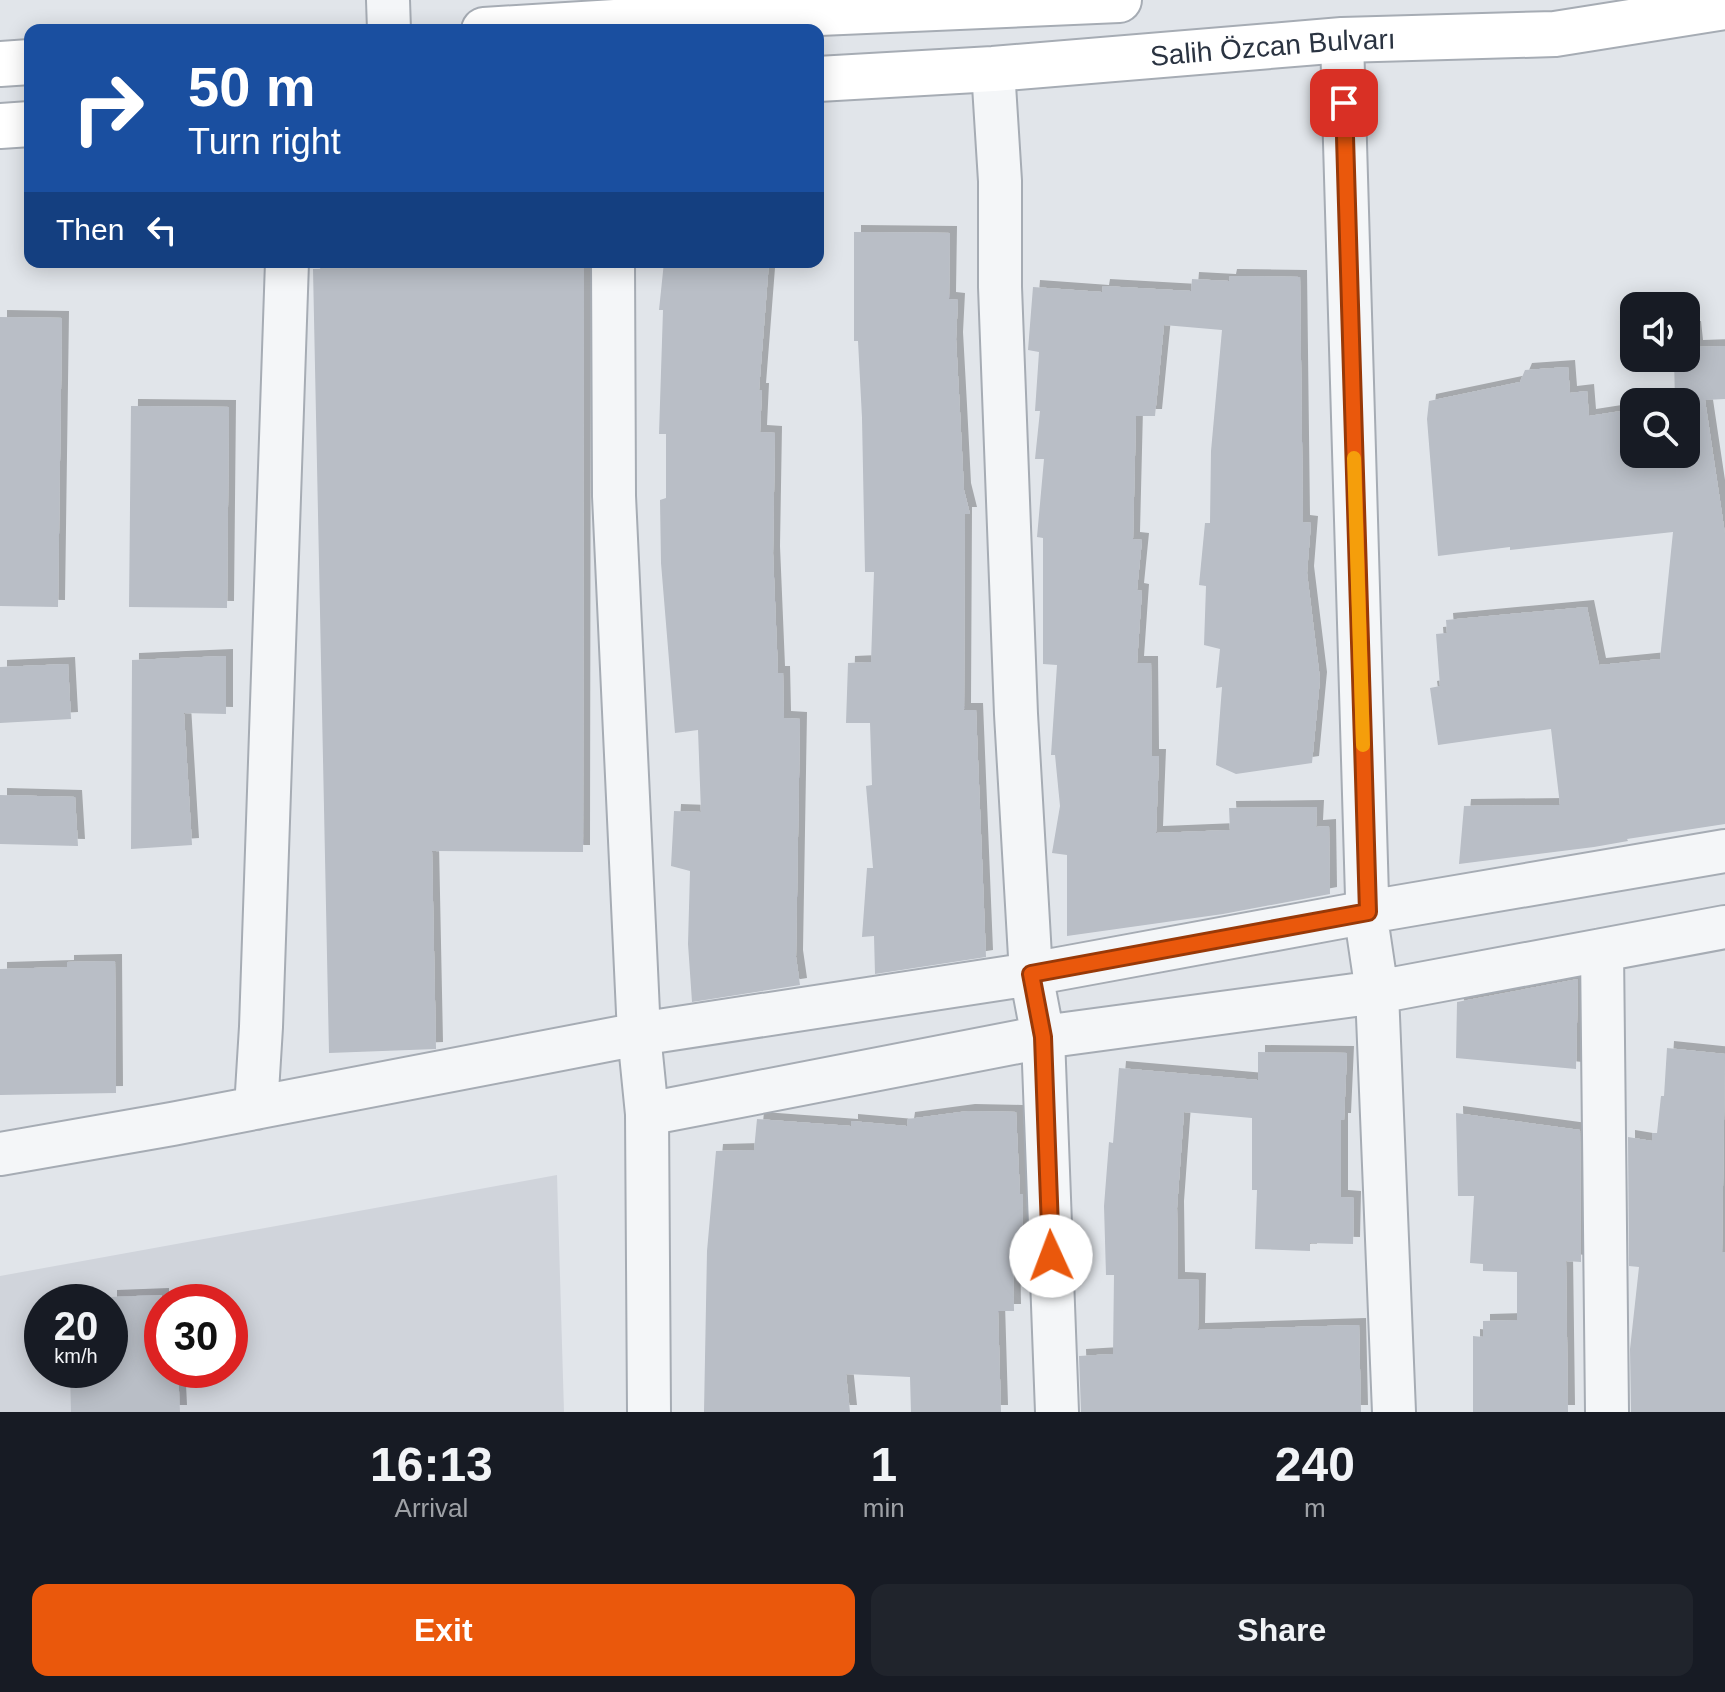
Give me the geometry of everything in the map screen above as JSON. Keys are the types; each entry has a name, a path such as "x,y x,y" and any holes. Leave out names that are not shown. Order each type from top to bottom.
{"main road":[{"path":"525,24 615,11 1106,1"},
{"name":"Salih Özcan Bulvarı","path":"824,79 993,69 1342,40 1555,34 1725,7"},
{"path":"0,64 24,62"},
{"path":"0,126 24,124"}],"street":[{"path":"388,0 389,24"},
{"path":"1342,40 1368,912 1377,992 1394,1412"},
{"path":"993,69 1000,181 1000,287 1016,714 1031,974 1043,1037 1057,1412"},
{"path":"256,1108 262,1012 287,268"},
{"path":"613,268 614,496 639,1034 647,1114 649,1412"},
{"path":"0,1154 639,1034 1031,974 1725,851"},
{"path":"647,1114 1043,1037 1377,992 1725,927"},
{"path":"1602,950 1607,1412"}],"shaded area":[{"path":"557,1175 564,1412 0,1412 0,1276"}],"building":[{"path":"854,232 950,233 949,299 958,300 956,339 964,490 970,514 965,514 964,710 976,710 986,957 875,974 874,936 862,937 867,868 873,868 866,786 872,785 870,723 846,723 848,663 871,662 874,572 865,572 862,418 858,341 854,341"},
{"path":"584,268 583,852 432,851 436,1049 329,1053 313,269"},
{"path":"663,268 769,268 759,390 762,390 760,432 775,433 773,553 778,673 783,673 784,718 800,719 796,957 800,985 692,1002 688,944 690,871 671,866 674,811 701,812 698,730 675,733 661,563 660,500 666,498 666,434 659,434 663,310 659,310"},
{"path":"1230,276 1300,277 1303,522 1311,523 1307,573 1320,679 1312,763 1236,774 1216,765 1222,687 1216,688 1220,649 1204,645 1206,586 1199,585 1205,523 1210,523 1211,451 1222,330 1164,325 1155,416 1136,416 1133,539 1142,540 1137,590 1142,591 1137,663 1151,663 1152,756 1159,756 1156,833 1230,830 1229,808 1317,807 1316,827 1329,826 1330,894 1223,914 1067,936 1067,855 1052,853 1060,806 1055,755 1051,755 1057,665 1043,664 1043,538 1037,537 1044,459 1035,459 1040,411 1035,411 1039,352 1028,350 1033,287 1102,292 1103,286 1191,291 1192,279 1229,281"},
{"path":"0,317 62,318 58,607 0,606"},
{"path":"1725,346 1725,399 1705,400 1725,534 1725,824 1594,847 1459,864 1464,806 1560,805 1551,729 1438,745 1430,688 1440,686 1436,634 1447,633 1446,620 1587,607 1599,665 1660,659 1673,532 1438,556 1427,419 1429,401 1520,382 1525,370 1568,367 1570,393 1587,391 1589,416 1620,411 1620,468 1700,468 1700,388 1675,388 1674,372 1700,372 1700,347"},
{"path":"131,406 229,407 227,608 129,607"},
{"path":"226,656 226,714 184,713 192,845 131,849 132,660"},
{"path":"68,664 71,719 0,723 0,667"},
{"path":"0,795 75,797 78,846 0,844"},
{"path":"115,961 116,1093 0,1095 0,969 67,967 67,962"},
{"path":"1578,979 1576,1069 1456,1058 1457,1002"},
{"path":"1667,1048 1725,1054 1722,1252 1725,1252 1725,1412 1631,1412 1630,1349 1639,1267 1629,1266 1628,1137 1652,1141 1652,1133 1657,1133 1661,1096 1664,1096"},
{"path":"1258,1052 1347,1053 1344,1120 1341,1120 1341,1197 1354,1198 1353,1244 1310,1243 1310,1251 1255,1249 1257,1190 1252,1190 1252,1118 1184,1112 1177,1208 1178,1279 1199,1280 1198,1330 1359,1325 1361,1412 1081,1412 1079,1356 1113,1354 1114,1275 1106,1275 1104,1206 1119,1068 1258,1080"},
{"path":"968,1111 1016,1112 1020,1194 1023,1194 1022,1250 1013,1250 1014,1311 998,1311 1001,1412 911,1412 910,1377 846,1374 850,1412 704,1412 707,1251 716,1151 754,1150 757,1119 851,1126 851,1121 907,1126 908,1119"},
{"path":"1456,1113 1580,1130 1581,1262 1566,1261 1568,1412 1473,1412 1473,1336 1483,1337 1483,1321 1517,1320 1517,1272 1483,1271 1483,1264 1470,1263 1474,1196 1458,1196"},
{"path":"128,1296 144,1296 144,1388 179,1388 180,1412 71,1412 70,1388 128,1388"}],"slow traffic":[{"path":"1354,458 1363,745"}],"route":[{"path":"1051,1256 1043,1037 1031,974 1368,912 1344,103"}]}
